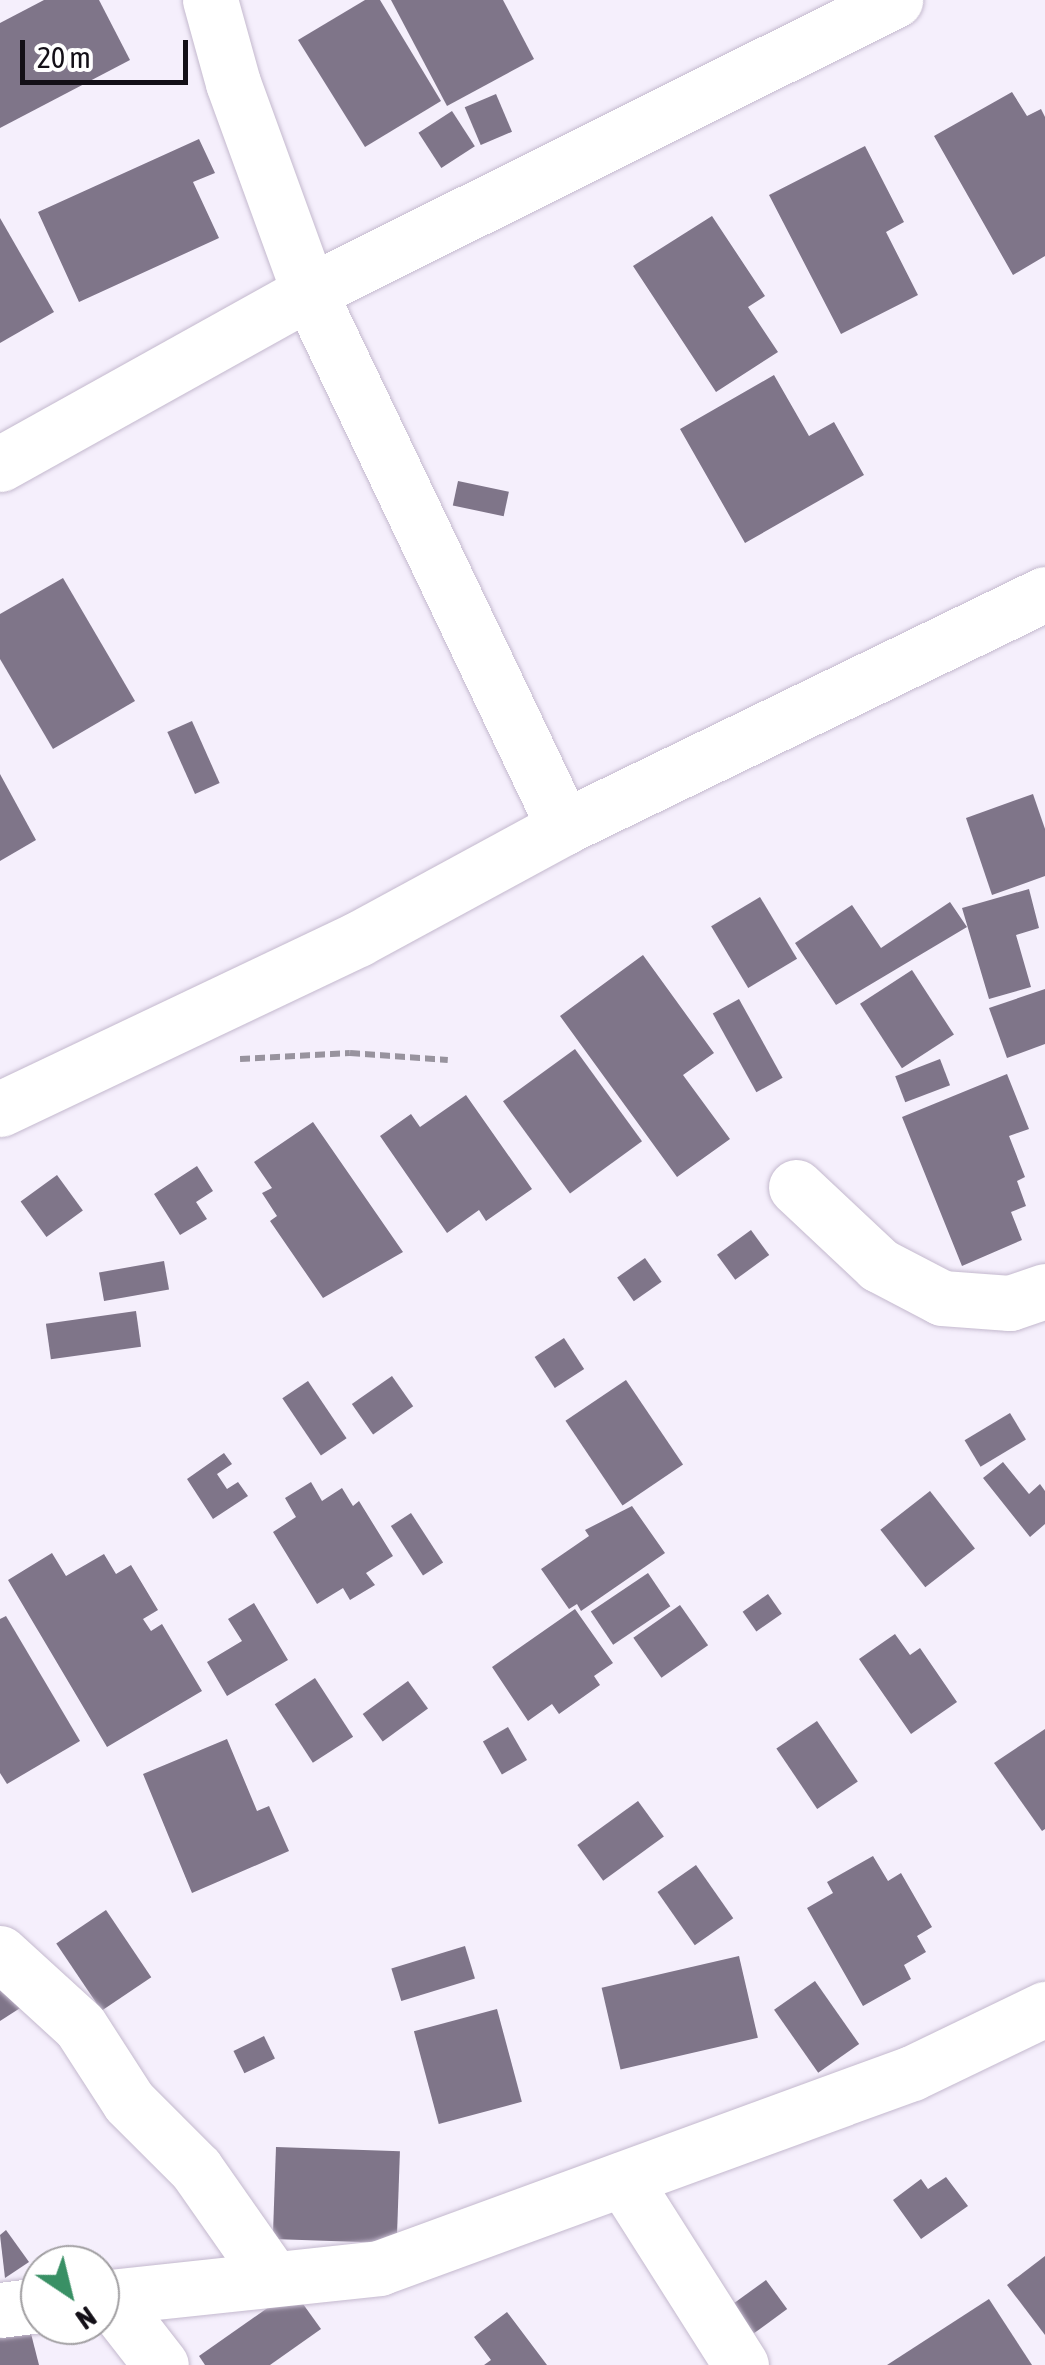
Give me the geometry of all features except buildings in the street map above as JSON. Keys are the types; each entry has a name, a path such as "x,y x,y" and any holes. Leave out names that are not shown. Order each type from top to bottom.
{"street":[{"path":"210,0 233,83 309,292 564,827"},
{"path":"0,464 309,292 866,7"},
{"path":"0,1109 358,938 564,827 1045,594"},
{"path":"796,1188 879,1265 942,1298 1010,1303 1045,1291"},
{"path":"0,1953 80,2026 129,2102 196,2169 274,2279"},
{"path":"120,2296 379,2268 912,2073 1042,2017"},
{"path":"622,2178 741,2365"},
{"path":"120,2317 160,2365"}]}
